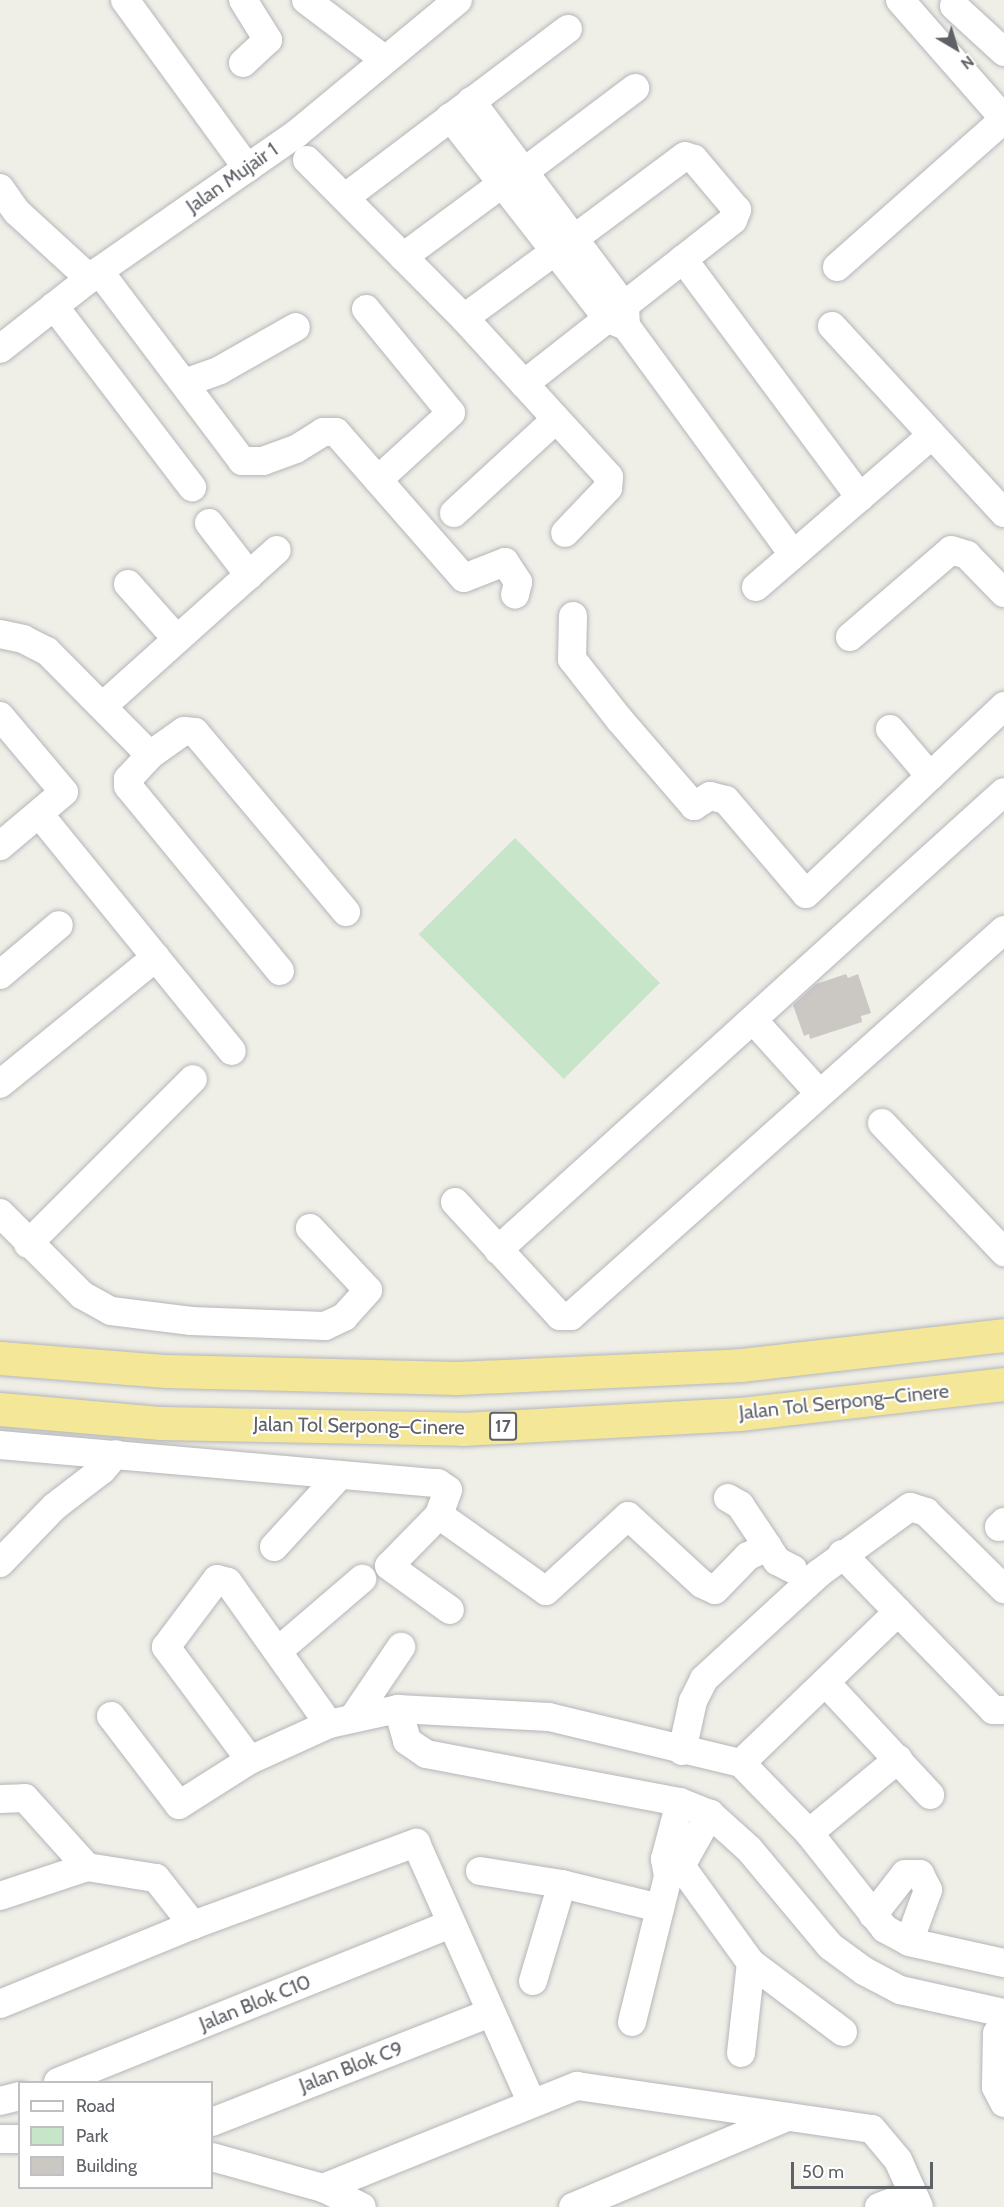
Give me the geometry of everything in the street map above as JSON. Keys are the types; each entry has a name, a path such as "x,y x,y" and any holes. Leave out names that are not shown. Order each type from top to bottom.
{"highway":[{"path":"0,1359 166,1371 458,1378 741,1365 1004,1335"},
{"name":"Jalan Tol Serpong–Cinere","path":"0,1409 161,1423 463,1429 740,1414 1004,1384"}],"street":[{"path":"243,0 268,40 243,63"},
{"path":"306,0 384,59"},
{"name":"Jalan Mujair 1","path":"1,346 95,275 296,134 458,0"},
{"path":"837,267 1004,119 900,0"},
{"path":"926,30 957,3 1004,52"},
{"path":"138,4 247,168"},
{"path":"346,196 568,29"},
{"path":"403,257 635,88"},
{"path":"461,109 620,317 793,554"},
{"path":"464,318 681,157 690,156 737,213 620,317 525,384"},
{"path":"307,160 346,196 464,318 610,482 565,533"},
{"path":"0,188 17,212 95,275 185,383 242,461 263,461 329,430 378,480 464,578 506,562 518,582 514,595"},
{"path":"683,259 860,497"},
{"path":"54,306 192,487"},
{"path":"366,309 451,411 378,480"},
{"path":"832,326 930,437 1004,513"},
{"path":"185,383 220,370 296,327"},
{"path":"454,513 554,421"},
{"path":"756,587 930,437"},
{"path":"209,523 249,575"},
{"path":"104,705 176,638 277,550"},
{"path":"850,637 951,550 967,555 1004,593"},
{"path":"128,584 176,638"},
{"path":"573,616 572,659 619,719 694,806 715,796 726,800 806,894 1004,706"},
{"path":"0,634 23,639 46,651 104,705 150,756"},
{"path":"0,716 64,790 40,815 0,846"},
{"path":"890,729 930,777"},
{"path":"280,970 128,786 128,779 150,756 184,731 195,732 346,912"},
{"path":"498,1250 754,1021 1004,792"},
{"path":"40,815 232,1051"},
{"path":"0,975 59,925"},
{"path":"455,1202 560,1316 571,1316 1004,930"},
{"path":"0,1084 156,957"},
{"path":"754,1021 819,1093"},
{"path":"28,1244 194,1079"},
{"path":"882,1124 1004,1252"},
{"path":"0,1214 82,1295 111,1311 191,1322 325,1326 344,1317 368,1290 310,1228"},
{"path":"0,1444 438,1483 448,1490 439,1515 388,1566 450,1610"},
{"path":"0,1563 54,1507 102,1470 116,1454"},
{"path":"274,1547 340,1475"},
{"path":"728,1498 740,1505 777,1561 793,1569"},
{"path":"682,1750 693,1701 705,1679 842,1554 910,1507 917,1508 1004,1589"},
{"path":"439,1515 546,1591 628,1516 702,1584 716,1590 748,1556 768,1547"},
{"path":"842,1554 993,1710 1004,1710"},
{"path":"250,1760 166,1647 213,1581 221,1578 278,1651 341,1721"},
{"path":"278,1651 362,1579"},
{"path":"741,1763 898,1612"},
{"path":"341,1721 401,1647"},
{"path":"826,1683 930,1795"},
{"path":"398,1709 407,1741 426,1754 680,1802 710,1814 749,1849 830,1946 879,1944 1004,1963"},
{"path":"111,1716 178,1805 250,1760 341,1721 398,1709 549,1717 741,1763 809,1833 879,1944 900,1990 1001,2023 1001,2093"},
{"path":"809,1833 898,1759"},
{"path":"0,1799 25,1798 87,1867"},
{"path":"632,2022 671,1866 680,1802"},
{"path":"671,1866 710,1814"},
{"path":"0,2004 193,1925 416,1843 532,2103"},
{"path":"671,1866 751,1963 843,2032"},
{"path":"0,1896 87,1867 156,1878 193,1925"},
{"path":"480,1871 562,1884 660,1908"},
{"path":"533,1982 562,1884"},
{"name":"Jalan Blok C10","path":"60,2081 452,1924"},
{"path":"741,2053 751,1963"},
{"name":"Jalan Blok C9","path":"213,2122 490,2013"},
{"path":"517,2070 577,2086 872,2129 889,2147 916,2200 879,2207"},
{"path":"323,2188 577,2086"},
{"path":"0,2101 18,2096"},
{"path":"725,2107 732,2140"},
{"path":"573,2207 789,2116"},
{"path":"213,2122 214,2158 323,2188 362,2207"},
{"path":"0,2139 18,2139"}],"green space":[{"path":"515,838 660,983 564,1079 419,934"}],"building":[{"path":"846,974 848,978 858,974 871,1013 861,1016 862,1022 810,1039 809,1034 804,1036 793,1005 816,984"}]}
